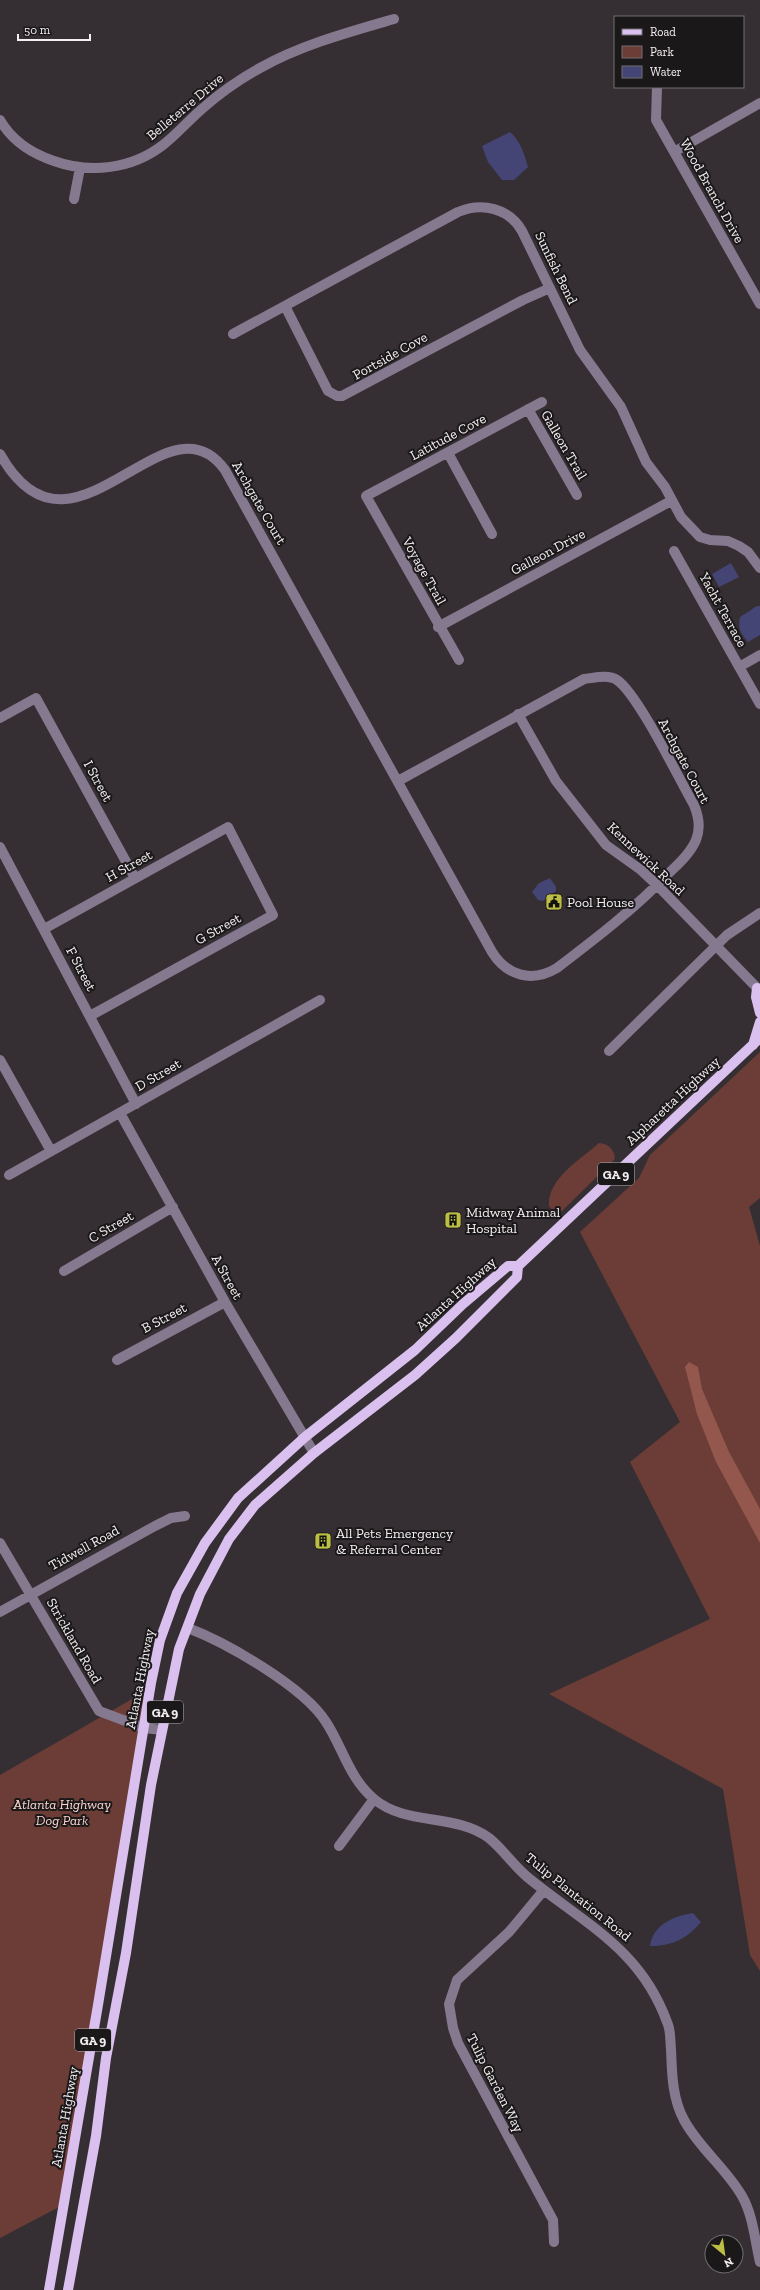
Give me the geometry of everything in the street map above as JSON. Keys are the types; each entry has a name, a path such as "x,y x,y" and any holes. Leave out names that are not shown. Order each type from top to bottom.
{"main road":[{"path":"758,990 756,997 760,1013"},
{"path":"757,1042 760,1022"},
{"name":"Alpharetta Highway","path":"518,1266 757,1042"},
{"name":"Atlanta Highway","path":"49,2290 160,1640 183,1581 205,1543 238,1498 305,1437 415,1350 463,1304 508,1266 518,1266 517,1277 456,1338 415,1375 314,1453 275,1486 236,1527 210,1573 179,1649 162,1730 151,1786 126,1953 68,2290"}],"street":[{"name":"Belleterre Drive","path":"0,120 15,139 38,156 80,168 108,168 150,154 173,137 219,95 261,67 316,44 394,19"},
{"name":"Wood Branch Drive","path":"658,88 656,120 760,304"},
{"path":"674,152 760,103"},
{"path":"74,199 80,168"},
{"name":"Sunfish Bend","path":"233,334 458,212 477,207 496,209 514,220 522,231 580,350 621,407 646,462 665,487 671,501 696,534 705,539 728,541 740,546 752,556 760,568"},
{"name":"Portside Cove","path":"285,306 328,391 337,396 342,396 523,300 550,288"},
{"name":"Latitude Cove","path":"366,496 542,402"},
{"name":"Galleon Trail","path":"528,409 577,495"},
{"name":"Archgate Court","path":"0,454 14,476 26,487 40,494 61,499 85,496 162,454 176,449 196,448 215,458 229,476 492,952 500,963 517,974 534,977 546,974 557,968 619,920 657,885 691,849 698,833 698,821 694,805 636,702 617,680 602,676 584,680 518,714 398,781"},
{"path":"448,453 492,534"},
{"name":"Voyage Trail","path":"366,496 438,627 459,660"},
{"name":"Galleon Drive","path":"438,627 671,501"},
{"name":"Yacht Terrace","path":"674,551 760,704"},
{"path":"739,667 760,655"},
{"name":"I Street","path":"0,718 36,698 135,878"},
{"name":"Kennewick Road","path":"518,714 556,781 606,845 641,870 657,885 714,946 758,990"},
{"name":"H Street","path":"44,929 228,827"},
{"name":"G Street","path":"90,1016 273,915 228,827"},
{"name":"F Street","path":"0,847 136,1104"},
{"path":"609,1051 714,946 727,935 760,913"},
{"name":"D Street","path":"9,1175 320,1000"},
{"path":"0,1060 51,1151"},
{"name":"A Street","path":"120,1113 225,1302 314,1453"},
{"name":"C Street","path":"64,1271 173,1207"},
{"name":"B Street","path":"117,1360 225,1302"},
{"name":"Tidwell Road","path":"0,1612 154,1526 172,1518 185,1516"},
{"name":"Strickland Road","path":"0,1543 99,1712 144,1728 162,1730"},
{"name":"Tulip Plantation Road","path":"188,1628 228,1646 305,1697 327,1724 351,1772 374,1799 401,1813 456,1823 488,1838 529,1879 608,1938 632,1960 650,1984 661,2003 669,2026 674,2097 684,2120 730,2177 743,2198 760,2262"},
{"path":"339,1846 374,1799"},
{"name":"Tulip Garden Way","path":"544,1890 509,1932 457,1980 449,2004 452,2028 458,2043 553,2220 554,2242"}],"green space":[{"path":"760,1052 760,1198 749,1207 760,1246 760,1971 750,1955 723,1789 549,1694 710,1619 630,1462 680,1422 580,1232 639,1178 650,1155"},
{"path":"599,1143 607,1145 613,1151 615,1157 614,1160 562,1211 553,1211 549,1206 550,1196 553,1187 559,1178 566,1170"},
{"name":"Atlanta Highway Dog Park","path":"146,1691 61,2206 0,2238 0,1775"}],"shaded area":[{"path":"689,1362 698,1367 702,1389 729,1452 760,1509 760,1543 716,1462 697,1414 685,1367"}],"water":[{"path":"510,132 519,144 528,167 514,180 502,180 488,162 482,146"},
{"path":"731,563 739,577 719,587 712,574"},
{"path":"757,606 760,606 760,635 748,642 740,631 740,617"},
{"path":"550,878 556,887 556,891 543,901 538,900 532,892 539,883"},
{"path":"693,1913 701,1922 685,1937 665,1945 650,1946 655,1932 665,1923 678,1916"}],"place":[{"name":"Pool House","path":"554,902"},
{"name":"Midway Animal Hospital","path":"453,1220"},
{"name":"All Pets Emergency & Referral Center","path":"323,1541"}]}
